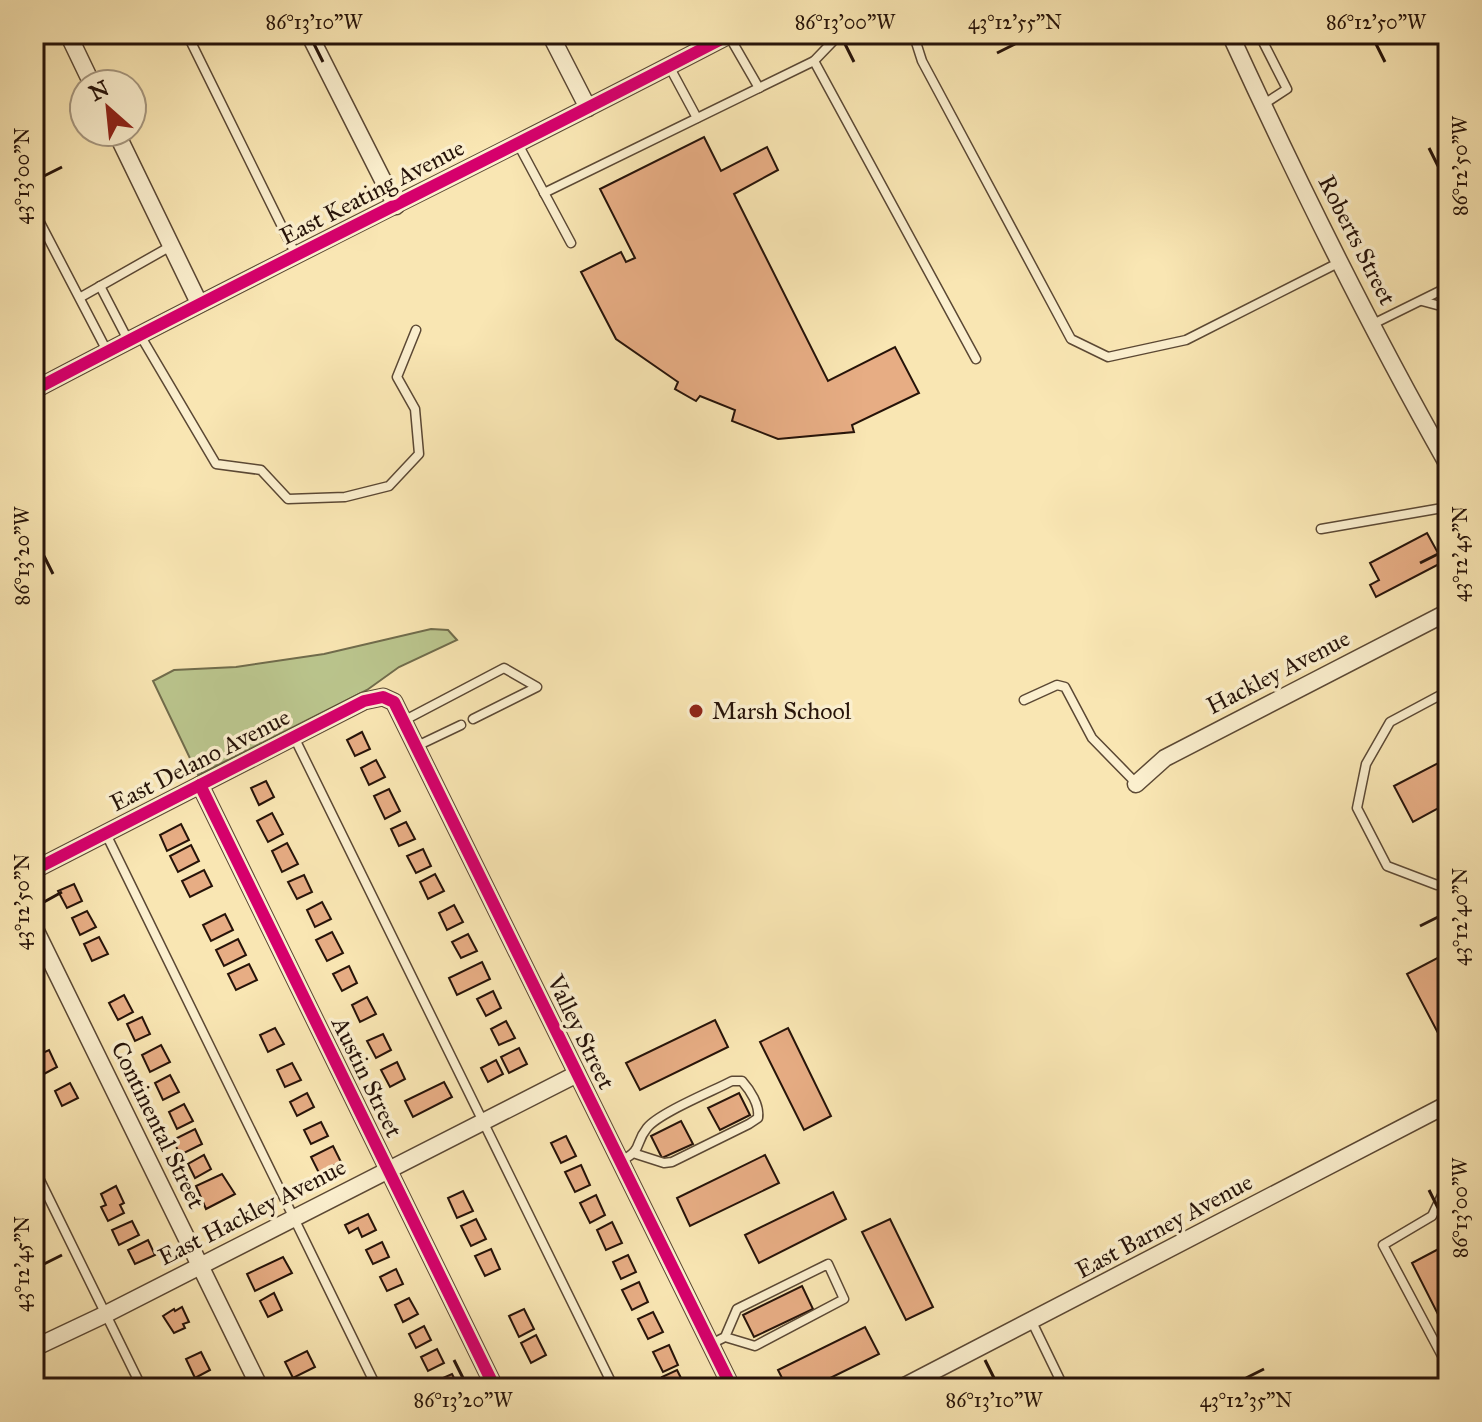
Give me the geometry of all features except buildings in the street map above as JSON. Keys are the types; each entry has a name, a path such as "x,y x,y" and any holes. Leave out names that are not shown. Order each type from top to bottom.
{"street":[{"path":"68,34 84,68"},
{"path":"309,34 396,206"},
{"path":"550,34 588,108"},
{"name":"East Keating Avenue","path":"34,390 730,34"},
{"name":"Roberts Street","path":"1230,34 1341,261 1448,465"},
{"path":"124,148 199,303"},
{"name":"Hackley Avenue","path":"1136,784 1165,758 1448,612"},
{"name":"East Delano Avenue","path":"34,870 371,698 389,698"},
{"name":"Valley Street","path":"389,698 405,720 577,1074 628,1158 718,1341 732,1388"},
{"name":"Austin Street","path":"200,785 495,1388"},
{"name":"Continental Street","path":"34,927 260,1388"},
{"name":"East Hackley Avenue","path":"34,1348 577,1074"},
{"name":"East Barney Avenue","path":"901,1388 1448,1104"}],"lane":[{"path":"187,34 296,255"},
{"path":"730,34 759,88"},
{"path":"544,193 814,61 840,34"},
{"path":"1259,34 1287,89 1264,104"},
{"path":"915,35 922,61 1071,339 1108,357 1186,340 1341,261"},
{"path":"814,61 976,359"},
{"path":"669,66 697,118"},
{"path":"518,144 571,243"},
{"path":"34,211 107,351"},
{"path":"81,297 171,246"},
{"path":"100,286 216,464 261,470 288,499 345,497 389,486 419,454 415,409 397,377 416,330"},
{"path":"1373,324 1448,287"},
{"path":"1421,300 1448,308"},
{"path":"1321,529 1448,507"},
{"path":"405,720 504,668 537,687 473,719"},
{"path":"1024,700 1057,685 1065,687 1092,738 1136,784"},
{"path":"1448,691 1390,722 1366,764 1357,808 1387,866 1437,885 1448,879"},
{"path":"417,746 461,725"},
{"path":"294,737 614,1388"},
{"path":"106,833 377,1388"},
{"path":"732,1081 742,1081 749,1089 759,1112 758,1118 664,1163 628,1158 647,1128 732,1081"},
{"path":"34,1168 142,1388"},
{"path":"1448,1183 1432,1216 1383,1245 1448,1367"},
{"path":"828,1264 844,1299 755,1346 718,1341 737,1309 828,1264"},
{"path":"1032,1322 1064,1388"}],"green space":[{"path":"431,629 448,630 457,640 399,667 367,690 198,775 153,681 174,670 236,667 324,654"}],"cycle path":[{"path":"34,390 731,34"},
{"path":"34,870 364,701 383,697 394,702 732,1388"},
{"path":"200,785 495,1388"}],"place":[{"name":"Marsh School","path":"696,711"}]}
